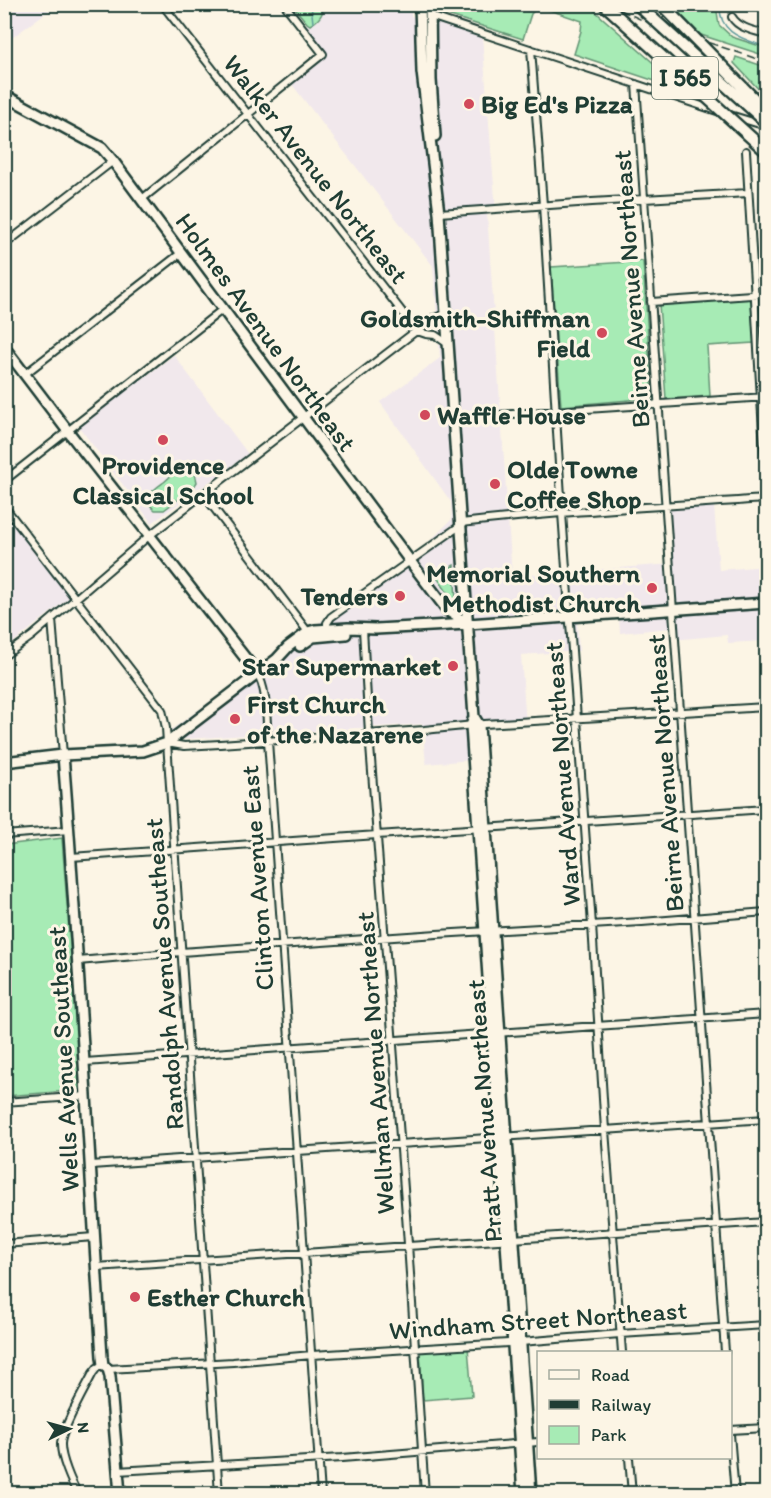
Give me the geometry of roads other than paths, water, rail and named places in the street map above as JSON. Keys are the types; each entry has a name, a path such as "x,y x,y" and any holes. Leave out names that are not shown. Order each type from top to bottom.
{"highway":[{"name":"I 565","path":"604,4 766,151"},
{"name":"I 565","path":"637,4 766,124"},
{"path":"661,4 766,111"}],"main road":[{"name":"Pratt Avenue Northeast","path":"420,4 422,72 439,213 516,1342 524,1443 531,1494"},
{"name":"Pratt Avenue Northeast","path":"430,4 434,169"},
{"name":"Holmes Avenue Northeast","path":"4,95 102,148 410,561 448,610 468,624"},
{"name":"Clinton Avenue East","path":"4,347 257,673"},
{"path":"277,659 288,647 308,632 327,629 468,624 766,603"},
{"path":"4,762 63,755 142,751 167,743 257,673 313,637 363,629"},
{"name":"Wells Avenue Southeast","path":"63,755 85,1062 96,1267 120,1494"},
{"name":"Pratt Avenue Northeast","path":"523,1494 524,1443"}],"street":[{"name":"Walker Avenue Northeast","path":"162,4 417,331"},
{"path":"142,199 323,54 284,4"},
{"path":"430,16 766,124"},
{"path":"732,17 739,25 766,34"},
{"name":"Ward Avenue Northeast","path":"531,49 621,1351"},
{"name":"Beirne Avenue Northeast","path":"636,84 725,1351"},
{"path":"746,151 754,294 764,397 766,481"},
{"path":"4,244 113,161"},
{"path":"439,213 748,193"},
{"path":"25,374 181,253"},
{"path":"651,302 766,294"},
{"path":"4,481 223,309"},
{"path":"4,656 52,619 150,535 433,318 446,315"},
{"path":"417,331 435,335 448,344"},
{"path":"453,418 764,397"},
{"path":"204,495 308,632"},
{"path":"327,629 327,623 331,618 461,524 512,517 766,499"},
{"name":"Randolph Avenue Southeast","path":"4,506 162,710 166,728 219,1494"},
{"name":"Wells Avenue Southeast","path":"52,619 63,755"},
{"name":"Wellman Avenue Northeast","path":"363,629 425,1494"},
{"name":"Clinton Avenue East","path":"257,673 264,690 268,741 321,1494"},
{"path":"167,743 184,746 220,744 369,733 475,722 577,719 766,707"},
{"path":"71,858 766,809"},
{"path":"4,815 5,835 69,830"},
{"path":"78,961 766,912"},
{"path":"85,1062 766,1014"},
{"path":"4,1102 87,1096"},
{"path":"91,1165 766,1119"},
{"path":"96,1267 766,1221"},
{"path":"4,1244 94,1237"},
{"name":"Windham Street Northeast","path":"106,1367 210,1363 766,1325"},
{"path":"78,1494 70,1480 60,1444 64,1430 93,1373 97,1368 106,1367"},
{"path":"4,1414 8,1467"},
{"path":"732,1432 766,1428"},
{"path":"117,1471 423,1452 537,1442"},
{"path":"732,1457 735,1494"},
{"path":"629,1459 632,1494"}],"waterway":[{"path":"311,4 313,23"},
{"path":"720,4 720,14 728,29 741,38 766,47"}],"railway":[{"path":"608,4 642,20 766,62"}],"place":[{"name":"Big Ed's Pizza","path":"469,104"},
{"name":"Goldsmith-Shiffman Field","path":"602,333"},
{"name":"Waffle House","path":"425,415"},
{"name":"Providence Classical School","path":"163,440"},
{"name":"Olde Towne Coffee Shop","path":"495,484"},
{"name":"Memorial Southern Methodist Church","path":"652,588"},
{"name":"Tenders","path":"400,596"},
{"name":"Star Supermarket","path":"453,666"},
{"name":"First Church of the Nazarene","path":"235,719"},
{"name":"Esther Church","path":"135,1297"}]}
